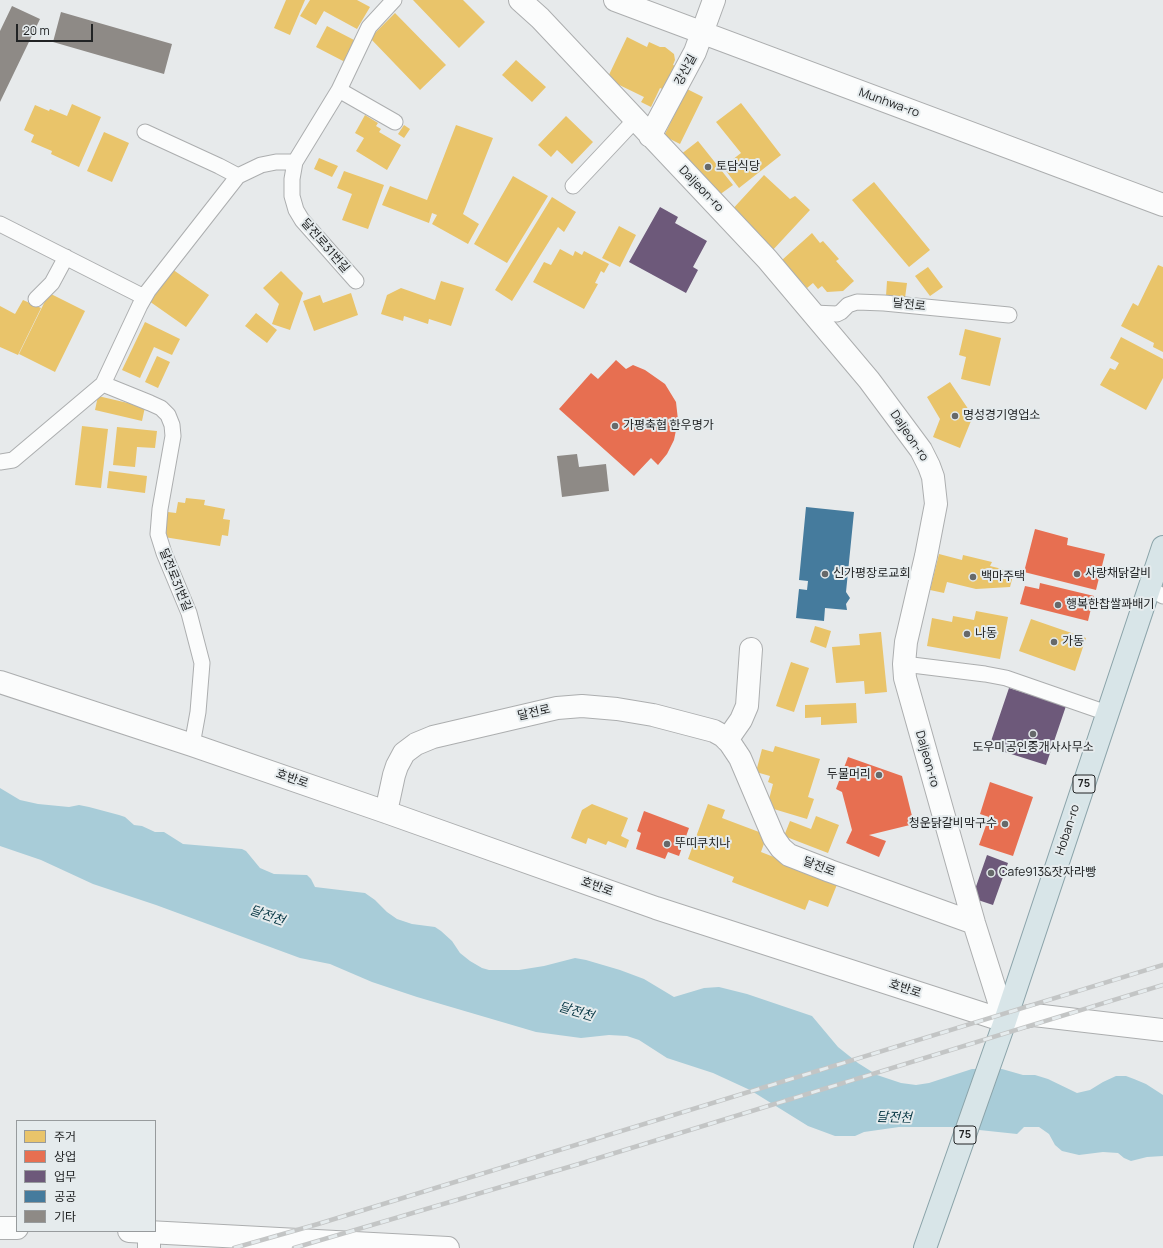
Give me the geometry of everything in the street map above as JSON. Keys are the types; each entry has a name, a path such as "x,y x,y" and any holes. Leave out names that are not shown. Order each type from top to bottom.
{"main road":[{"name":"Hoban-ro","path":"1005,1021 1107,713 1156,592 1163,547"},
{"name":"75","path":"925,1248 1005,1021"}],"street":[{"name":"Daljeon-ro","path":"520,0 540,18 768,259 869,380 921,450 929,466 933,477 936,504 906,642 904,664 905,678 974,923 1005,1021"},
{"name":"Munhwa-ro","path":"615,0 1163,205"},
{"name":"강산길","path":"650,136 695,52 714,0"},
{"path":"727,740 741,720 747,706 751,649"},
{"path":"0,682 192,745"},
{"name":"달전로","path":"386,812 397,766 404,753 416,744 450,732 557,708 582,706 617,709 653,715 706,728 714,731 727,740 740,758 774,838 781,848 789,855 974,923"},
{"name":"호반로","path":"192,745 656,908 1005,1021"},
{"path":"1005,1021 1034,1015 1163,1030"},
{"path":"0,1228 16,1228"},
{"path":"142,1237 448,1248"}],"lane":[{"path":"0,462 12,460 103,384 144,297 238,176 261,165 276,162 295,162 339,90 369,27 394,0"},
{"path":"339,90 394,122"},
{"path":"573,186 635,120"},
{"path":"145,132 214,163 238,176"},
{"name":"달전로31번길","path":"295,162 292,179 292,196 296,210 302,220 356,281"},
{"path":"0,224 144,297"},
{"path":"36,299 52,283 66,257"},
{"name":"달전로","path":"813,313 837,314 848,304 857,302 877,302 1009,315"},
{"name":"달전로31번길","path":"103,384 160,408 168,415 172,425 172,436 160,509 158,534 164,553 189,613 202,662 198,712 192,745"},
{"path":"904,664 1006,678 1107,713"}],"water":[{"name":"달전천","path":"0,788 20,800 38,804 69,807 79,805 119,815 125,817 134,825 142,826 155,832 164,832 183,844 242,849 246,851 260,868 274,874 307,875 315,887 365,893 397,919 412,924 435,927 452,941 460,953 470,961 489,970 519,970 544,966 575,958 620,970 644,979 674,997 704,988 719,987 747,994 812,1016 838,1047 858,1063 877,1075 901,1083 916,1085 929,1083 972,1069 1002,1069 1023,1075 1035,1075 1048,1079 1077,1093 1090,1090 1116,1076 1126,1076 1146,1084 1163,1095 1163,1156 1147,1157 1131,1161 1118,1153 1103,1152 1079,1155 1062,1151 1055,1145 1049,1134 1039,1127 1024,1127 1017,1134 951,1127 899,1127 864,1132 855,1136 835,1136 808,1126 750,1090 713,1073 667,1058 639,1040 627,1036 609,1035 581,1038 536,1032 417,997 372,982 330,964 300,958 156,905 93,884 41,860 0,846"}],"building: 주거":[{"path":"286,0 305,0 290,35 274,28"},
{"path":"310,0 357,0 370,7 357,29 324,11 316,25 300,16"},
{"path":"413,0 463,0 485,22 459,48"},
{"path":"395,13 446,65 420,90 370,38"},
{"path":"327,26 356,41 345,62 316,47"},
{"path":"627,37 647,47 649,42 660,47 665,47 674,54 675,60 673,65 678,67 667,91 660,88 651,107 641,102 644,97 607,79"},
{"path":"516,60 546,87 532,102 502,75"},
{"path":"687,89 703,97 680,144 664,136"},
{"path":"741,103 781,155 739,188 723,167 741,153 716,122"},
{"path":"72,104 101,117 79,167 51,154 52,151 31,142 34,135 24,130 35,105 67,116"},
{"path":"365,115 378,123 376,126 381,129 379,132 401,145 387,170 356,151 364,138 355,133"},
{"path":"566,116 593,142 572,164 557,150 551,157 538,145"},
{"path":"404,125 410,129 404,138 398,134"},
{"path":"456,125 493,138 463,214 479,224 468,244 432,224 437,215 432,213 429,223 382,205 390,186 427,200"},
{"path":"104,132 129,143 112,182 87,171"},
{"path":"698,141 733,185 715,198 680,155"},
{"path":"319,158 338,166 332,177 314,169"},
{"path":"344,171 384,185 368,229 342,220 352,194 337,188"},
{"path":"764,175 790,199 795,196 810,210 771,252 729,213"},
{"path":"513,176 548,196 507,263 474,244"},
{"path":"874,182 930,250 909,267 852,200"},
{"path":"552,197 576,212 564,232 558,227 512,301 495,290"},
{"path":"619,226 636,235 620,267 602,258"},
{"path":"812,233 820,243 823,241 839,259 836,261 854,281 843,291 827,292 822,286 818,289 813,283 807,288 782,260"},
{"path":"560,249 573,256 575,251 582,255 584,251 609,264 604,273 601,271 595,283 598,284 584,309 533,282 544,262 551,265"},
{"path":"1158,265 1163,267 1163,352 1153,347 1154,343 1121,326 1133,303 1138,306"},
{"path":"928,267 943,287 930,296 915,276"},
{"path":"172,269 209,295 186,327 149,301"},
{"path":"281,271 303,293 290,330 272,324 279,304 263,288"},
{"path":"441,281 464,288 451,326 429,319 428,324 404,316 403,321 381,314 387,295 401,288 435,300"},
{"path":"887,281 907,283 905,298 886,296"},
{"path":"49,293 85,311 55,372 19,354"},
{"path":"351,293 358,315 314,331 303,301 320,295 323,303"},
{"path":"23,300 41,308 18,355 0,347 0,306 15,314"},
{"path":"256,313 277,330 267,343 245,326"},
{"path":"145,322 180,339 172,355 154,347 140,378 122,370"},
{"path":"965,329 1001,338 990,386 961,379 966,357 959,355"},
{"path":"1121,337 1163,359 1163,378 1146,410 1100,385 1110,368 1115,370 1119,363 1110,358"},
{"path":"157,356 170,362 158,388 145,382"},
{"path":"950,382 973,416 960,448 933,437 940,419 927,397"},
{"path":"98,396 145,407 142,421 95,410"},
{"path":"82,426 108,429 101,488 75,485"},
{"path":"117,427 157,431 155,448 137,447 135,467 113,465"},
{"path":"109,471 147,476 145,493 107,488"},
{"path":"186,498 205,500 204,505 225,509 223,519 230,520 228,536 222,535 220,546 164,537 168,512 176,513 178,502 185,503"},
{"name":"백마주택","path":"939,554 962,560 963,555 992,562 990,566 1014,572 1010,587 976,589 947,582 944,593 930,590"},
{"name":"나동","path":"976,611 1008,617 1000,659 927,646 932,618 952,622 953,616 974,620"},
{"name":"가동","path":"1031,619 1086,638 1075,671 1019,651"},
{"path":"815,626 831,631 826,648 810,642"},
{"path":"881,632 887,692 865,694 864,681 836,683 832,647 860,645 859,634"},
{"path":"791,662 809,668 794,712 776,706"},
{"path":"856,703 857,723 821,725 821,717 805,718 805,705"},
{"path":"775,746 820,759 808,797 814,799 807,819 767,807 773,784 768,782 770,776 756,772 762,749 773,752"},
{"path":"592,804 628,818 621,836 629,840 626,848 608,841 606,845 588,838 586,844 571,838 582,810"},
{"path":"708,804 725,810 722,818 767,835 761,852 838,882 828,907 809,900 805,910 732,882 734,877 688,859"},
{"path":"816,816 839,825 828,853 784,836 790,821 811,829"}],"building: 상업":[{"path":"616,360 626,369 633,365 645,370 665,384 676,402 678,420 674,440 667,454 658,465 651,458 634,476 559,409 591,373 598,379"},
{"path":"1035,529 1068,538 1067,545 1105,554 1096,590 1024,572"},
{"path":"1040,583 1094,596 1088,621 1020,604 1025,586 1039,589"},
{"path":"848,757 902,776 914,824 869,835 886,841 879,857 846,843 852,830 842,792 836,789"},
{"path":"990,782 1033,797 1013,856 979,845 989,817 980,814"},
{"path":"644,811 689,828 679,856 668,852 665,859 636,849 641,833 637,831"}],"building: 업무":[{"path":"660,207 678,217 675,223 707,241 693,267 698,270 686,293 629,262"},
{"path":"1009,688 1066,706 1046,765 989,747"},
{"path":"987,855 1008,863 993,905 972,898"}],"building: 공공":[{"path":"806,507 854,512 846,592 850,598 846,604 847,610 825,608 824,621 796,618 799,589 807,590 808,581 799,580"}],"building: 기타":[{"path":"12,6 40,19 0,102 0,31"},
{"path":"61,12 172,44 164,74 53,42"},
{"path":"577,454 579,467 606,464 609,491 562,497 557,456"}],"railway":[{"path":"234,1248 318,1224 1163,965"},
{"path":"294,1248 579,1164 1163,985"}],"place":[{"name":"토담식당","path":"708,167"},
{"name":"명성경기영업소","path":"955,416"},
{"name":"가평축협 한우명가","path":"615,426"},
{"name":"신가평장로교회","path":"825,574"},
{"name":"사랑채닭갈비","path":"1077,574"},
{"name":"백마주택","path":"973,577"},
{"name":"행복한찹쌀꽈배기","path":"1058,605"},
{"name":"나동","path":"967,634"},
{"name":"가동","path":"1054,642"},
{"name":"도우미공인중개사사무소","path":"1033,734"},
{"name":"두물머리","path":"879,775"},
{"name":"청운닭갈비막구수","path":"1005,824"},
{"name":"뚜띠쿠치나","path":"667,844"},
{"name":"Cafe913&잣자라빵","path":"991,873"}]}
